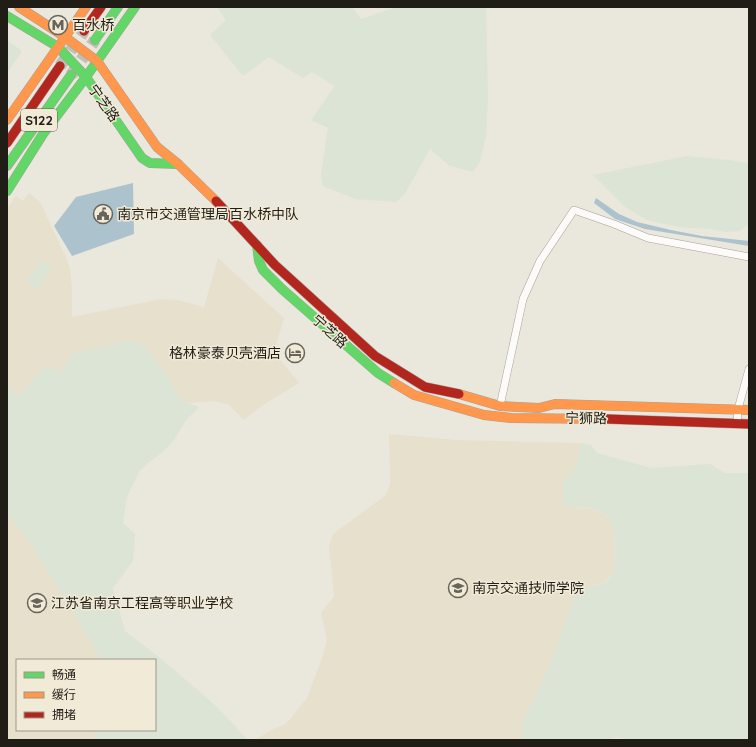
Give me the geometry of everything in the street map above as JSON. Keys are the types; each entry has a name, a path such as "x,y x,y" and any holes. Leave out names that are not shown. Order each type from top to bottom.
{"main road":[{"name":"宁芝路","path":"19,7 65,37 97,61 157,147 178,164 222,207 275,266 375,356 425,387"},
{"path":"7,120 86,7"},
{"path":"84,32 101,7"},
{"path":"95,40 118,7"},
{"path":"7,191 43,134 86,77 135,7"},
{"name":"宁芝路","path":"7,16 58,47 86,77 142,158 150,163 178,164"},
{"name":"S122","path":"7,143 60,66"},
{"name":"S122","path":"7,166 71,75"},
{"name":"宁芝路","path":"257,245 259,261 263,270 282,289 378,373 409,393 424,399"},
{"name":"宁狮路","path":"425,387 454,393 473,400 500,406 539,408 556,404 749,410"},
{"name":"宁狮路","path":"424,399 484,415 511,418 621,418 749,424"}],"street":[{"path":"500,406 524,299 540,261 574,210 648,238 749,257"},
{"path":"737,424 738,409 749,369"}],"shaded area":[{"path":"29,193 40,202 66,257 70,269 72,287 72,317 162,299 177,300 204,307 218,258 284,318 274,352 299,383 263,405 244,420 229,405 214,401 188,403 179,396 145,346 61,372 47,365 18,396 7,384 7,209 16,196 23,201"},
{"name":"南京交通技师学院","path":"389,434 456,440 581,443 577,465 563,482 563,505 596,510 605,514 611,522 614,537 614,573 603,583 587,587 574,597 549,667 521,726 522,740 255,740 271,730 286,724 307,698 327,640 321,613 334,596 329,546 333,534 386,495 390,484"},
{"name":"江苏省南京工程高等职业学校","path":"10,516 32,546 101,659 16,659 16,731 98,731 94,740 7,740 7,518"}],"green space":[{"path":"217,7 352,7 361,19 396,7 486,7 488,99 486,136 480,162 473,172 450,166 430,149 404,195 396,202 355,199 323,186 321,175 328,128 311,120 335,86 312,72 303,78 269,57 243,76 210,35 226,20"},
{"path":"7,40 22,51 7,73"},
{"path":"688,156 749,163 749,224 740,231 726,232 711,229 678,227 647,220 625,207 593,175"},
{"path":"41,260 52,267 36,290 26,282"},
{"path":"130,340 145,346 179,396 188,403 199,407 187,419 173,441 164,451 139,472 127,497 123,523 135,534 133,561 113,588 125,631 160,658 215,705 248,740 94,740 98,731 156,731 156,659 101,659 32,546 10,516 7,518 7,384 18,396 47,365 61,372 72,354"},
{"path":"581,443 591,445 597,453 651,468 710,464 725,473 747,473 749,475 749,740 628,740 618,737 608,740 522,740 521,726 549,667 574,597 579,589 607,581 613,573 615,565 614,535 609,519 605,514 596,510 563,505 563,482 577,465"}],"water":[{"path":"133,183 134,234 72,256 54,226 76,197"},
{"path":"596,198 619,214 637,222 702,236 749,241 749,246 645,229 615,219 594,203"}],"tunnel":[{"path":"60,66 84,31"},
{"path":"71,75 95,40"}],"traffic: fast":[{"path":"95,40 118,7"},
{"path":"7,191 43,134 86,77 135,7"},
{"path":"7,16 58,47 86,77 142,158 150,163 178,164"},
{"path":"7,166 71,75"},
{"path":"257,245 259,261 263,270 282,289 378,373 394,383"}],"traffic: slow":[{"path":"19,7 65,37 97,61 157,147 178,164 216,201"},
{"path":"7,120 86,7"},
{"path":"394,383 414,395 484,415 511,418 607,419"},
{"path":"459,394 500,406 539,408 555,404 749,410"}],"traffic: jam":[{"path":"84,31 101,7"},
{"path":"7,143 60,66"},
{"path":"216,201 275,265 375,356 425,387 459,394"},
{"path":"607,419 749,424"}],"place":[{"name":"百水桥","path":"58,25"},
{"name":"南京市交通管理局百水桥中队","path":"103,214"},
{"name":"格林豪泰贝壳酒店","path":"295,353"},
{"name":"南京交通技师学院","path":"458,588"},
{"name":"江苏省南京工程高等职业学校","path":"37,603"}]}
